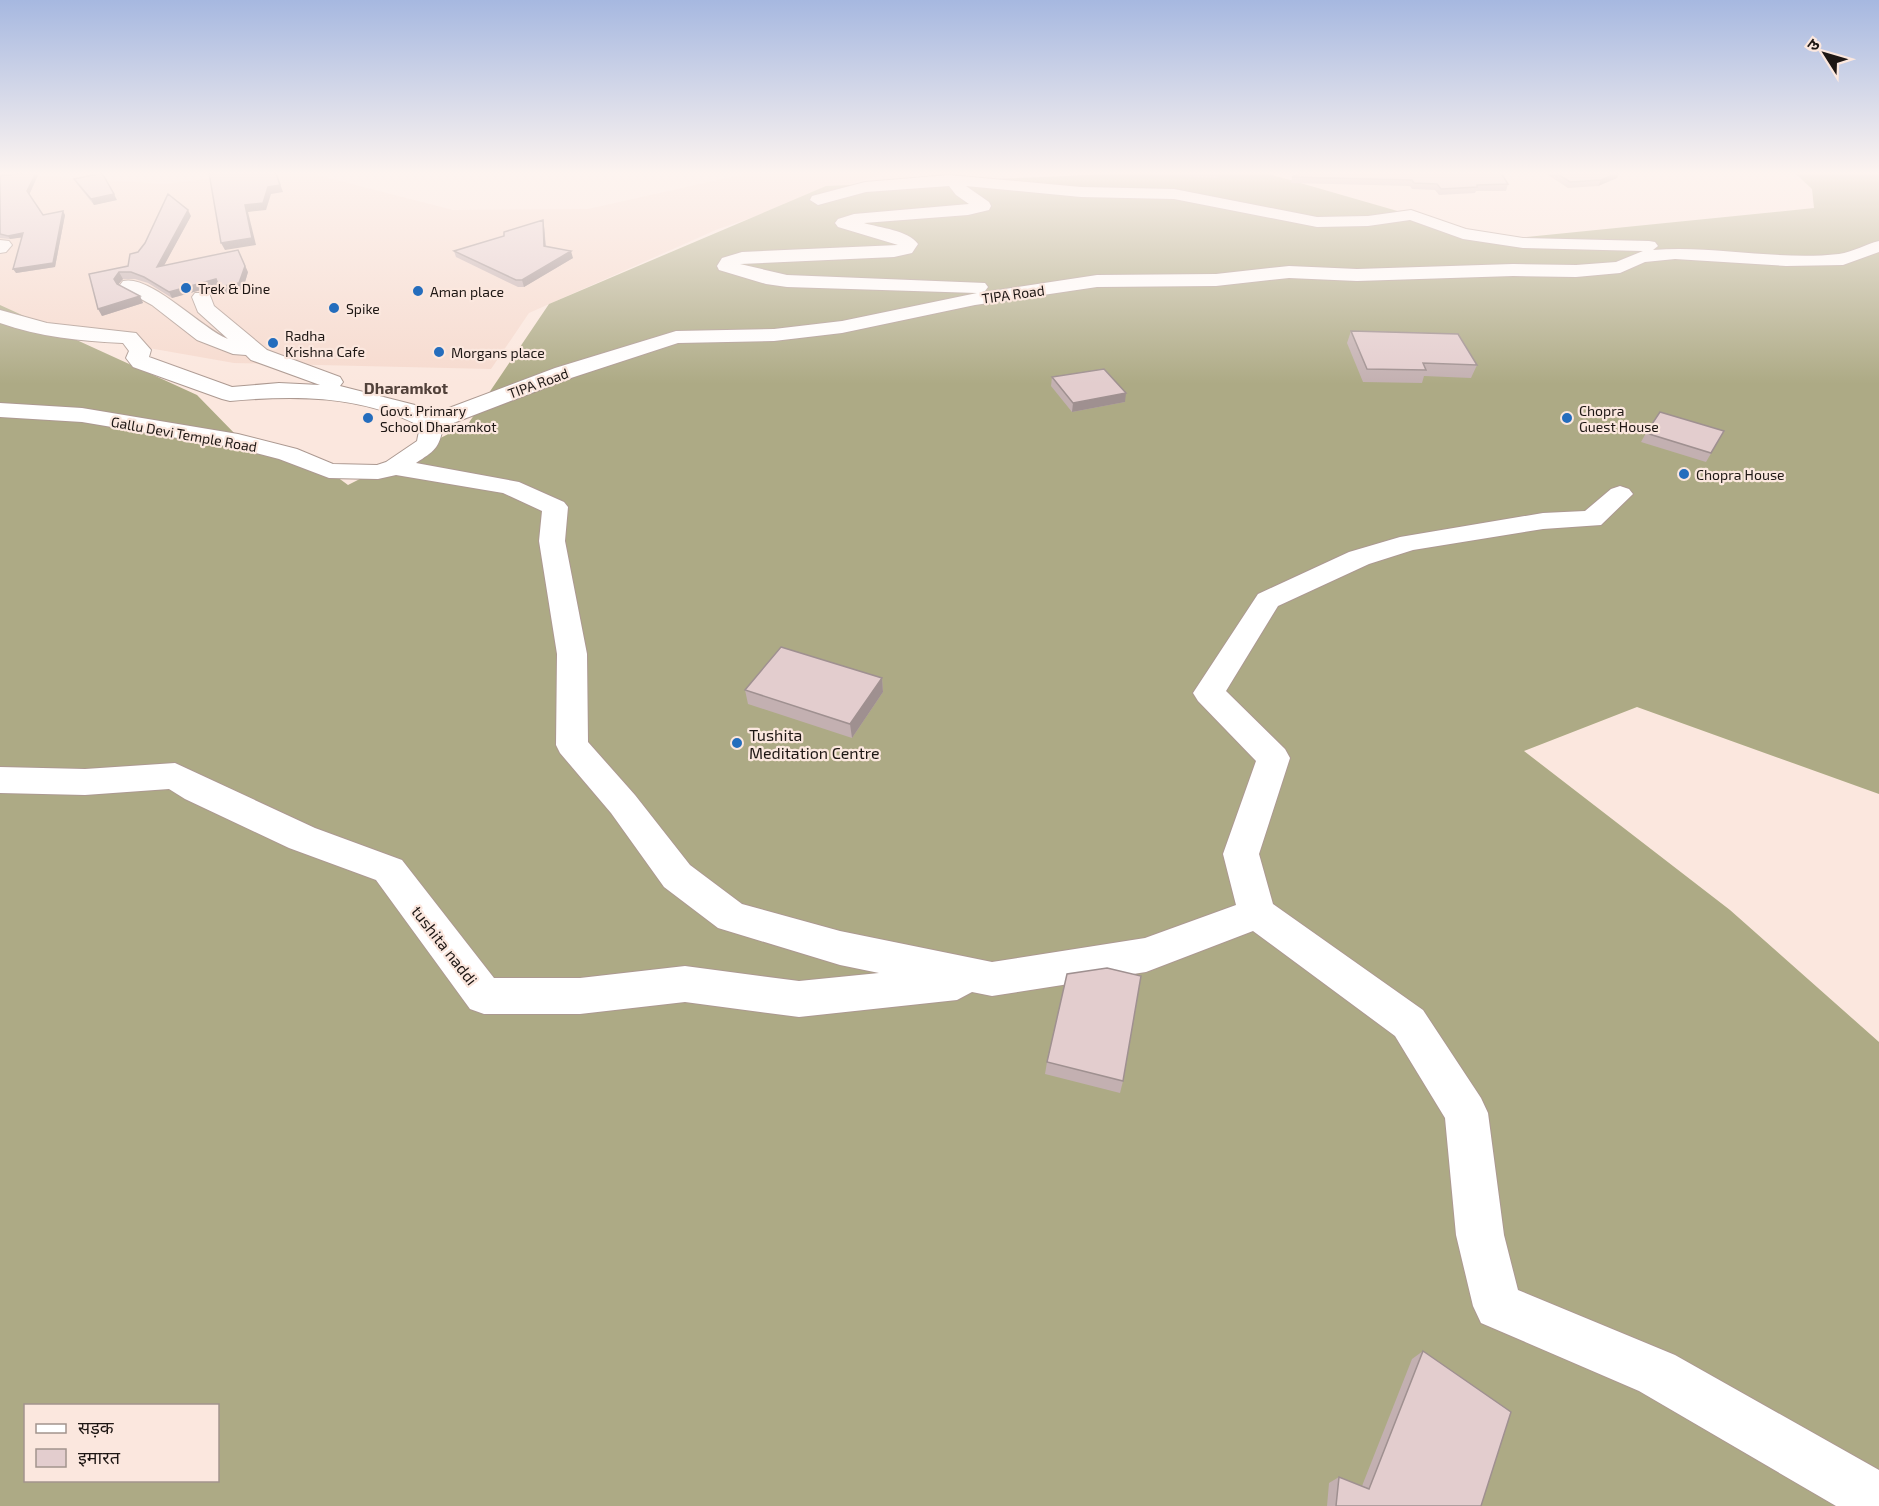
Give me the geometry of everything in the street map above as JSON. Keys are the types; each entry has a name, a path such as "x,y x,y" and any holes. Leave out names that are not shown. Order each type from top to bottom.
{"street":[{"path":"732,243 757,248 789,248 790,253 765,257"},
{"path":"908,243 906,249 876,254 742,258 729,262 726,266 766,278 787,281 906,283 1042,290"},
{"path":"1535,243 1652,246 1710,256"},
{"name":"TIPA Road","path":"430,434 563,373 676,338 774,335 843,327 975,299 1097,281 1215,280 1289,273 1357,275 1513,270 1576,271 1620,267 1641,257 1675,254 1786,260 1843,259 1879,246"},
{"path":"130,285 160,302 195,331 218,344 259,355 406,410 430,434"},
{"path":"202,297 205,308 259,355"},
{"path":"0,303 28,318 35,326"},
{"path":"0,316 35,326 87,335 129,337 140,350 137,358 141,362 230,394 279,390 344,393 406,410"},
{"name":"Gallu Devi Temple Road","path":"0,410 82,415 238,441 288,454 329,471 378,472 395,467 430,434"},
{"path":"395,467 510,487 555,507 552,542 572,654 572,745 623,804 677,876 731,917 840,948 992,979 1146,955 1257,913"},
{"path":"1620,494 1592,519 1542,521 1409,543 1359,558 1268,600 1209,693 1274,758 1241,854 1257,913 1409,1023 1466,1113 1480,1235 1498,1306 1657,1373 1879,1500"},
{"name":"tushita naddi","path":"0,780 85,782 175,776 196,790 302,838 389,870 484,996 580,996 685,984 799,999 992,979"}],"shaded area":[{"path":"0,243 686,243 529,313 491,369 234,363 46,330 0,308"},
{"path":"692,243 1879,243 1879,794 1637,707 1524,751 1730,910 1879,1042 1879,1506 0,1506 0,305 197,395 239,438 329,471 348,485 468,424 549,304"}],"building":[{"path":"20,243 57,243 53,263 13,269"},
{"path":"145,243 170,243 157,267 238,250 245,266 239,283 219,287 216,279 169,292 144,277 131,272 119,272 114,279 117,284 140,296 98,309 89,274 128,266 130,254 138,252"},
{"path":"480,243 544,243 544,246 571,251 522,280 516,280 454,251"},
{"path":"1351,331 1458,334 1477,365 1423,363 1426,370 1367,369"},
{"path":"1104,369 1126,393 1073,403 1052,377"},
{"path":"1660,412 1724,431 1711,453 1646,433"},
{"path":"781,647 882,678 850,724 745,690"},
{"path":"1107,968 1141,976 1123,1081 1047,1062 1067,974"},
{"path":"1423,1351 1511,1412 1481,1506 1336,1506 1339,1477 1369,1489"}],"place":[{"name":"Trek & Dine","path":"186,288"},
{"name":"Aman place","path":"418,291"},
{"name":"Spike","path":"334,308"},
{"name":"Radha Krishna Cafe","path":"273,343"},
{"name":"Morgans place","path":"439,352"},
{"name":"Govt. Primary School Dharamkot","path":"368,418"},
{"name":"Chopra Guest House","path":"1567,418"},
{"name":"Chopra House","path":"1684,474"},
{"name":"Tushita Meditation Centre","path":"737,743"}],"district":[{"name":"Dharamkot","path":"406,387"}]}
